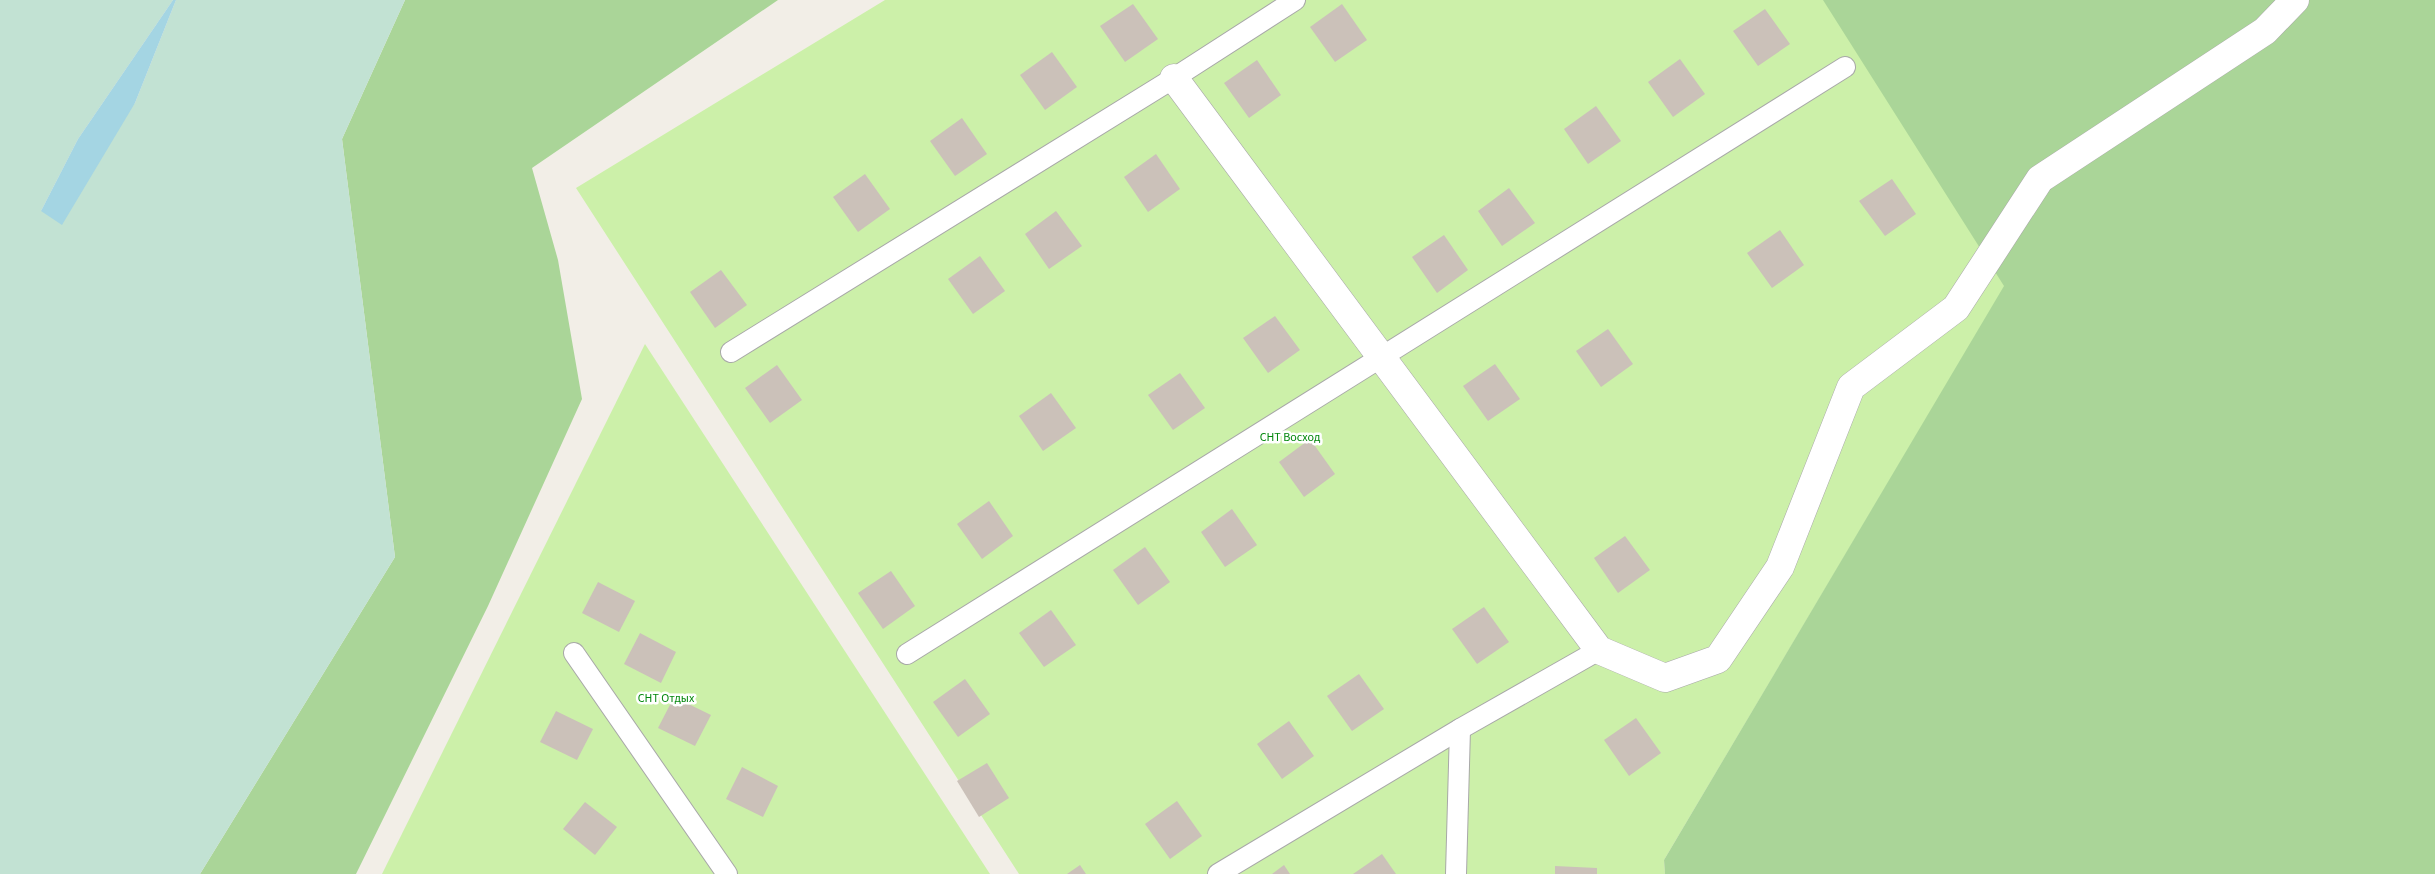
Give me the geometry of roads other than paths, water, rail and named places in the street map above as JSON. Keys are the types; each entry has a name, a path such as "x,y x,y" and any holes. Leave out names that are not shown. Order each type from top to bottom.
{"street":[{"path":"1174,78 1599,650 1665,678 1718,660 1780,567 1850,387 1956,308 2040,179 2265,31 2294,0"}],"lane":[{"path":"731,352 1174,78 1295,0"},
{"path":"907,654 1846,67"},
{"path":"1218,874 1460,729 1599,650"},
{"path":"574,653 727,874"},
{"path":"1456,874 1460,729"}],"water":[{"path":"173,0 176,0 135,103 62,225 41,211 78,139"}],"park label":[{"name":"СНТ Восход","path":"1290,437"},
{"name":"СНТ Отдых","path":"666,698"}]}
